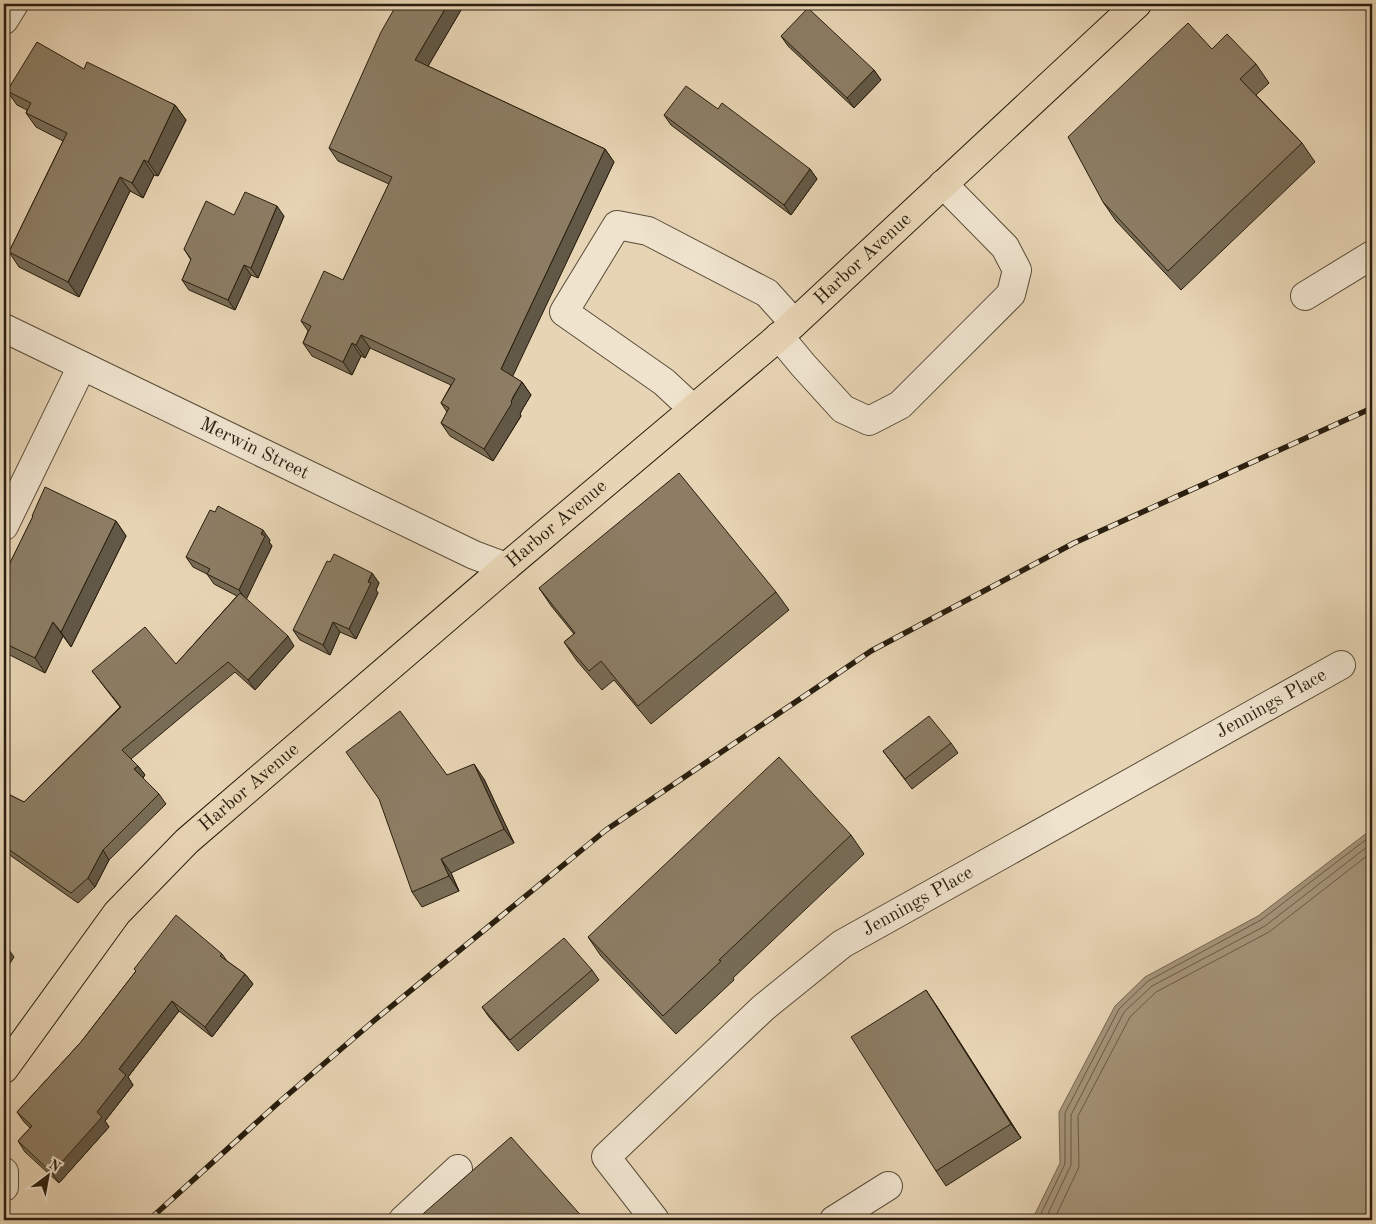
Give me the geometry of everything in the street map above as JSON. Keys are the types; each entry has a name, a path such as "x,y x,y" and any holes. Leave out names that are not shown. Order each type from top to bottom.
{"main road":[{"name":"Harbor Avenue","path":"4,1069 117,913 187,841 786,329 1137,4"}],"street":[{"path":"4,20 14,4"},
{"path":"693,409 664,382 564,312 616,225 648,231 767,292 803,365 843,409 869,421 900,405 1010,294 1017,270 1005,247 943,184"},
{"path":"1305,296 1372,255"},
{"name":"Merwin Street","path":"4,328 474,555 506,567"},
{"path":"4,526 82,366"},
{"name":"Jennings Place","path":"655,1220 606,1157 763,1008 834,950 1341,665"},
{"path":"403,1220 458,1169"},
{"path":"4,1172 4,1187"},
{"path":"834,1220 888,1186"}],"water":[{"path":"1372,829 1372,1220 1032,1220 1060,1163 1059,1112 1115,1006 1145,977 1258,916"}],"building":[{"path":"397,4 448,4 415,60 605,149 501,369 522,382 513,397 512,403 484,449 441,423 449,408 441,403 455,379 361,335 356,345 352,343 343,362 303,343 311,326 301,321 324,271 343,280 392,177 329,148 381,32"},
{"path":"808,8 874,70 847,98 781,36"},
{"path":"1188,23 1212,49 1227,34 1256,64 1240,79 1302,143 1168,271 1103,202 1068,137"},
{"path":"37,42 84,69 87,62 175,105 148,162 144,160 132,183 120,177 68,282 9,252 67,133 26,113 31,103 7,91"},
{"path":"686,86 718,109 722,103 810,169 784,205 664,115"},
{"path":"245,192 277,206 251,268 244,265 228,300 182,280 191,259 184,249 206,201 234,215"},
{"path":"679,473 776,592 638,706 601,661 589,671 564,642 575,633 539,588"},
{"path":"45,487 116,521 61,632 53,622 35,658 4,643 4,570 6,571"},
{"path":"218,506 263,530 261,534 265,536 239,590 207,574 210,569 186,557 210,510 215,512"},
{"path":"334,554 372,573 368,582 371,583 349,629 333,622 323,645 293,630 327,561 330,562"},
{"path":"240,593 288,636 248,680 228,662 122,750 138,766 134,769 159,794 103,850 88,878 71,893 4,846 4,792 24,802 121,707 92,671 145,627 176,664"},
{"path":"400,711 447,775 474,764 504,829 441,859 449,876 412,892 379,799 346,752"},
{"path":"929,716 951,743 905,779 883,751"},
{"path":"779,757 851,835 719,960 721,961 663,1016 588,937"},
{"path":"176,915 222,954 220,956 245,974 205,1027 172,1001 119,1069 126,1075 97,1112 102,1117 52,1173 18,1141 32,1126 17,1112 81,1042 136,971 134,969"},
{"path":"564,938 592,970 510,1040 482,1007"},
{"path":"926,990 1011,1124 936,1171 851,1037"},
{"path":"511,1137 585,1220 416,1220"}],"railway":[{"path":"149,1220 277,1104 376,1019 606,830 871,651 1074,543 1372,408"}]}
